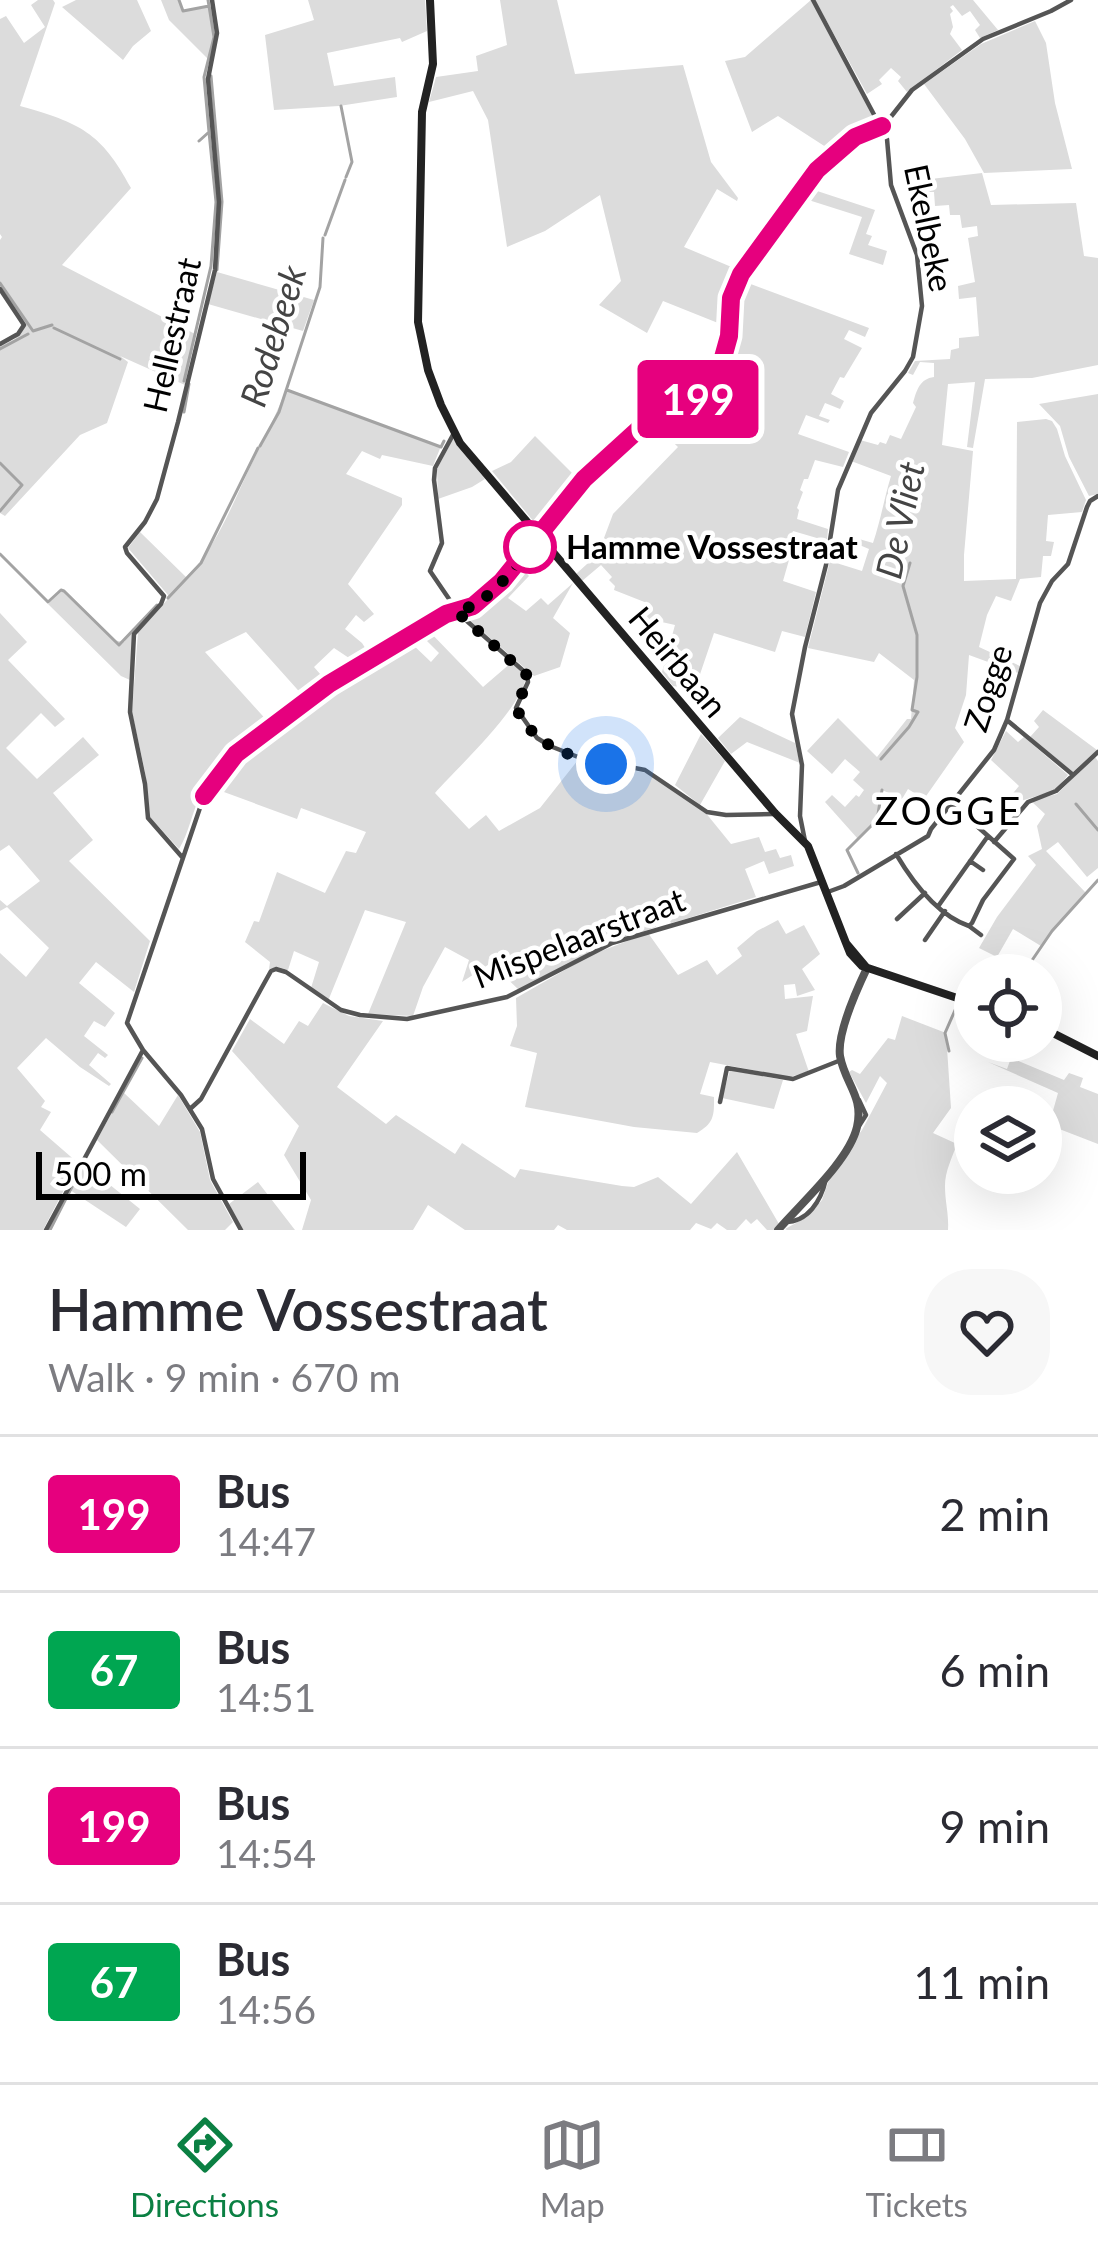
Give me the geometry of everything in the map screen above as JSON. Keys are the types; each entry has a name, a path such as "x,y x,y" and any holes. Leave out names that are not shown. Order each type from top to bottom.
{"main road":[{"name":"Heirbaan","path":"430,0 433,64 422,112 418,322 428,370 454,434 775,813 805,841 846,943 867,968"},
{"path":"867,968 954,997"},
{"path":"1062,1038 1098,1056"}],"street":[{"name":"Hellestraat","path":"182,857 146,811 130,712 133,643 138,627 164,596 125,547 157,499 215,270 219,202 208,79 217,33 212,0"},
{"name":"Ekelbeke","path":"794,831 800,817 803,773 792,714 838,490 874,406 908,367 921,322 917,255 891,185 882,126 812,0"},
{"path":"241,1230 213,1179 205,1136 129,1028 128,1016 204,796 236,754 329,684 446,614 473,606 498,585 584,479 651,418 714,390 729,336 731,298 741,274 817,170 855,137 882,126 912,90 983,39 1071,0"},
{"path":"0,289 24,326 0,344"},
{"path":"454,434 434,479 442,543 430,569 456,611 529,677 516,711 542,742 578,758 645,770 714,814 775,813"},
{"name":"Zogge","path":"825,893 928,836 990,757 1007,720 1040,603 1068,564 1090,501 1098,496"},
{"path":"1007,720 1072,774"},
{"path":"939,905 970,861 1030,801 1056,791 1098,752"},
{"path":"952,804 1014,859 968,926"},
{"name":"Ekelbeke","path":"800,817 805,841"},
{"path":"896,854 925,893 957,921 981,934"},
{"path":"970,861 983,870"},
{"name":"Mispelaarstraat","path":"190,1109 218,1072 260,989 276,969 341,1010 407,1019 507,997 612,943 821,882"},
{"path":"897,919 925,893"},
{"path":"925,940 945,911"},
{"path":"781,1226 842,1156 856,1131 857,1098 841,1060 841,1038 867,968"},
{"path":"46,1230 143,1050"},
{"path":"720,1102 727,1068 793,1079 841,1060"}],"shaded area":[{"path":"38,0 55,3 20,106 87,132 109,154 131,188 62,265 195,334 185,385 120,356 128,362 107,423 80,435 5,516 0,513 0,346 15,339 26,324 0,286 0,19 6,16 24,43 45,27 31,5"},
{"path":"76,0 137,0 151,31 123,60 62,7"},
{"path":"161,0 179,0 184,11 211,7 215,28 209,60 169,20"},
{"path":"308,0 425,0 427,31 402,42 400,38 327,53 334,86 395,77 397,97 274,110 265,35 314,20"},
{"path":"500,0 557,0 575,74 683,65 711,162 738,198 717,189 684,247 741,271 730,294 728,327 663,301 647,333 599,305 621,281 600,195 545,231 507,247 488,120 473,91 429,102 436,77 478,71 476,56 507,45"},
{"path":"811,0 877,121 832,151 778,116 752,132 725,61 745,57"},
{"path":"815,0 973,0 998,30 980,38 975,30 980,25 970,11 962,16 953,5 950,34 962,50 907,92 891,68 879,80 882,84 867,94"},
{"path":"1035,21 1046,43 1072,169 984,173 924,84 981,44"},
{"path":"982,173 991,205 1076,203 1084,256 1098,258 1098,365 1032,378 985,379 973,448 967,447 975,382 948,384 942,445 973,451 964,581 1016,579 1017,422 1052,421 1086,500 1082,512 1048,515 1046,541 1054,542 1051,556 1043,556 1041,577 1020,579 1011,601 996,596 987,615 979,647 1020,666 1018,673 969,655 966,695 955,728 964,742 924,799 908,789 902,799 882,790 877,820 858,839 825,802 832,795 845,807 859,797 864,790 853,780 860,772 845,759 832,774 807,751 838,718 877,757 911,719 914,680 879,653 874,662 808,648 830,561 862,571 869,549 850,541 852,537 873,543 891,476 851,461 860,440 878,445 886,444 890,435 901,439 916,407 918,389 934,377 934,363 920,362 913,375 908,373 915,361 950,359 951,350 959,348 959,338 979,336 976,297 959,299 958,286 975,282 968,238 978,236 977,226 962,228 960,215 950,215 949,205 935,206 934,192 924,192 922,180"},
{"path":"805,187 875,210 866,234 872,236 868,245 887,251 883,265 849,254 862,217 799,197"},
{"path":"217,272 314,300 303,331 208,304"},
{"path":"740,280 869,328 865,337 849,330 844,339 862,348 831,394 844,401 840,409 825,403 819,416 828,423 806,415 798,434 849,452 843,467 815,460 800,490 797,519 828,529 827,541 793,531 790,540 798,543 796,550 788,549 783,581 816,592 805,637 782,631 775,652 714,633 695,689 673,686 662,672 675,625 644,618 647,603 614,590 612,577 601,565 582,581 576,574 598,554 613,514 678,447 652,422 716,390 732,336 733,299"},
{"path":"286,389 441,446 433,466 382,455 380,459 362,451 346,474 402,498 402,505 348,584 374,614 364,622 356,615 345,629 371,657 358,664 334,648 314,667 327,682 305,698 246,632 205,652 270,724 215,773 201,794 179,849 150,817 132,712 138,632 168,595 128,548 140,532 187,578 219,533"},
{"path":"1098,394 1098,494 1089,496 1060,426 1039,404"},
{"path":"535,436 579,480 539,528 492,471 511,462"},
{"path":"453,439 485,479 438,499 437,469"},
{"path":"519,565 529,576 508,598 526,611 541,598 548,605 573,583 553,618 570,633 560,667 534,676 467,618"},
{"path":"63,590 113,640 124,642 133,628 130,680 48,604"},
{"path":"0,613 27,642 8,660 65,719 55,727 41,713 6,748 37,779 83,737 99,755 53,793 93,840 69,861 150,941 134,992 96,962 79,983 115,1013 105,1027 94,1021 84,1036 108,1055 98,1053 89,1065 109,1086 46,1038 17,1068 45,1101 41,1107 51,1112 40,1130 78,1163 43,1230 0,1230 0,953 26,977 49,948 7,907 0,911 0,900 7,906 40,881 9,845 0,851"},
{"path":"427,629 483,687 511,663 526,676 502,720 435,793 469,829 486,815 499,831 540,808 578,760 652,774 705,812 731,844 759,837 765,852 776,849 780,858 791,855 794,866 769,874 764,861 745,869 756,897 682,920 671,923 661,902 648,907 656,927 602,946 519,990 491,963 462,982 469,960 445,947 413,1016 368,1014 406,922 365,910 328,1001 311,988 319,962 294,951 288,970 269,969 270,962 245,942 254,921 259,922 277,872 325,893 346,851 356,853 366,832 301,808 297,819 213,788 231,761 339,681 409,641 431,662 439,653 420,634"},
{"path":"1043,710 1097,750 1073,772 1030,737 1039,727 1034,721"},
{"path":"740,717 795,743 800,763 747,742 731,754 718,738"},
{"path":"1006,731 1018,742 1024,737 1068,775 1056,790 1014,803 1009,798 1019,786 991,760"},
{"path":"701,734 725,761 700,805 675,785"},
{"path":"1095,757 1098,868 1087,877 1058,842 1046,851 1086,893 1041,946 1013,929 999,954 991,954 979,948 1036,865 1028,856 1042,849 1037,826 1045,814 1031,801 1057,794"},
{"path":"778,920 786,934 804,925 820,954 802,969 815,990 797,996 795,984 784,985 785,999 813,996 807,1031 796,1034 809,1072 789,1077 710,1062 700,1094 714,1097 713,1113 697,1133 525,1107 537,1053 510,1046 517,1026 516,998 591,955 648,933 678,975 707,960 717,975 742,956 737,948"},
{"path":"323,1003 349,1016 383,1021 337,1087 386,1124 396,1115 455,1154 462,1143 515,1178 520,1169 634,1187 658,1177 691,1204 737,1152 779,1224 773,1230 757,1219 751,1224 746,1219 736,1230 717,1223 711,1229 696,1223 690,1230 567,1230 558,1225 554,1230 465,1230 428,1205 413,1230 302,1230 311,1200 284,1155 299,1126 232,1051 250,1019 284,1044 299,1021 308,1026"},
{"path":"902,1016 946,1033 951,1108 933,1133 954,1143 945,1180 948,1230 785,1229 807,1217 822,1200 831,1174 887,1083 880,1076 866,1103 849,1072 860,1074 888,1038 895,1040"},
{"path":"988,1062 1007,1069 1010,1062 1021,1062 1064,1080 1069,1073 1083,1078 1080,1087 1098,1094 1098,1144 1062,1130 1062,1086 1042,1086"},
{"path":"730,1070 783,1080 774,1109 722,1098"},
{"path":"123,1092 159,1126 178,1095 200,1132 210,1180 233,1222 225,1230 188,1230 97,1140"},
{"path":"84,1164 140,1209 126,1227 70,1190"},
{"path":"258,1182 295,1230 243,1230 229,1204"}],"waterway":[{"path":"179,0 183,11 209,6 208,0"},
{"path":"199,141 209,132 204,77 214,37 209,6"},
{"path":"211,76 222,202 217,270"},
{"name":"Rodebeek","path":"341,106 352,162 346,177"},
{"path":"184,381 211,266 216,202 209,132"},
{"name":"Rodebeek","path":"325,235 345,180"},
{"name":"Rodebeek","path":"260,446 279,412 320,287 323,238"},
{"path":"0,283 33,331 52,325"},
{"path":"54,328 120,359"},
{"path":"0,349 28,334"},
{"path":"184,412 189,384"},
{"path":"287,390 441,447 444,441"},
{"name":"Rodebeek","path":"168,598 201,563 258,448"},
{"path":"0,463 22,485 0,511"},
{"name":"Rodebeek","path":"0,554 48,602 64,591 119,645 157,605"},
{"name":"De Vliet","path":"881,759 918,712 912,710 917,635 903,586 910,563"},
{"name":"De Vliet","path":"858,873 847,850 877,820 882,790"},
{"path":"1076,804 1098,830"},
{"name":"De Vliet","path":"1036,954 1098,880"},
{"path":"949,1051 945,1033 954,1013"},
{"path":"112,1112 142,1058"},
{"path":"50,1230 79,1173"}],"bus line":[{"name":"199","path":"204,796 236,754 329,684 446,614 473,606 502,581 584,479 651,418 714,390 729,336 731,298 741,274 827,159 855,137 882,126"}],"place":[{"name":"Hamme Vossestraat","path":"530,547"}],"district":[{"name":"ZOGGE","path":"949,811"}],"route":[{"path":"530,547 537,539 498,585 473,606 456,611 529,677 516,708 537,738 578,758 606,764"}]}
